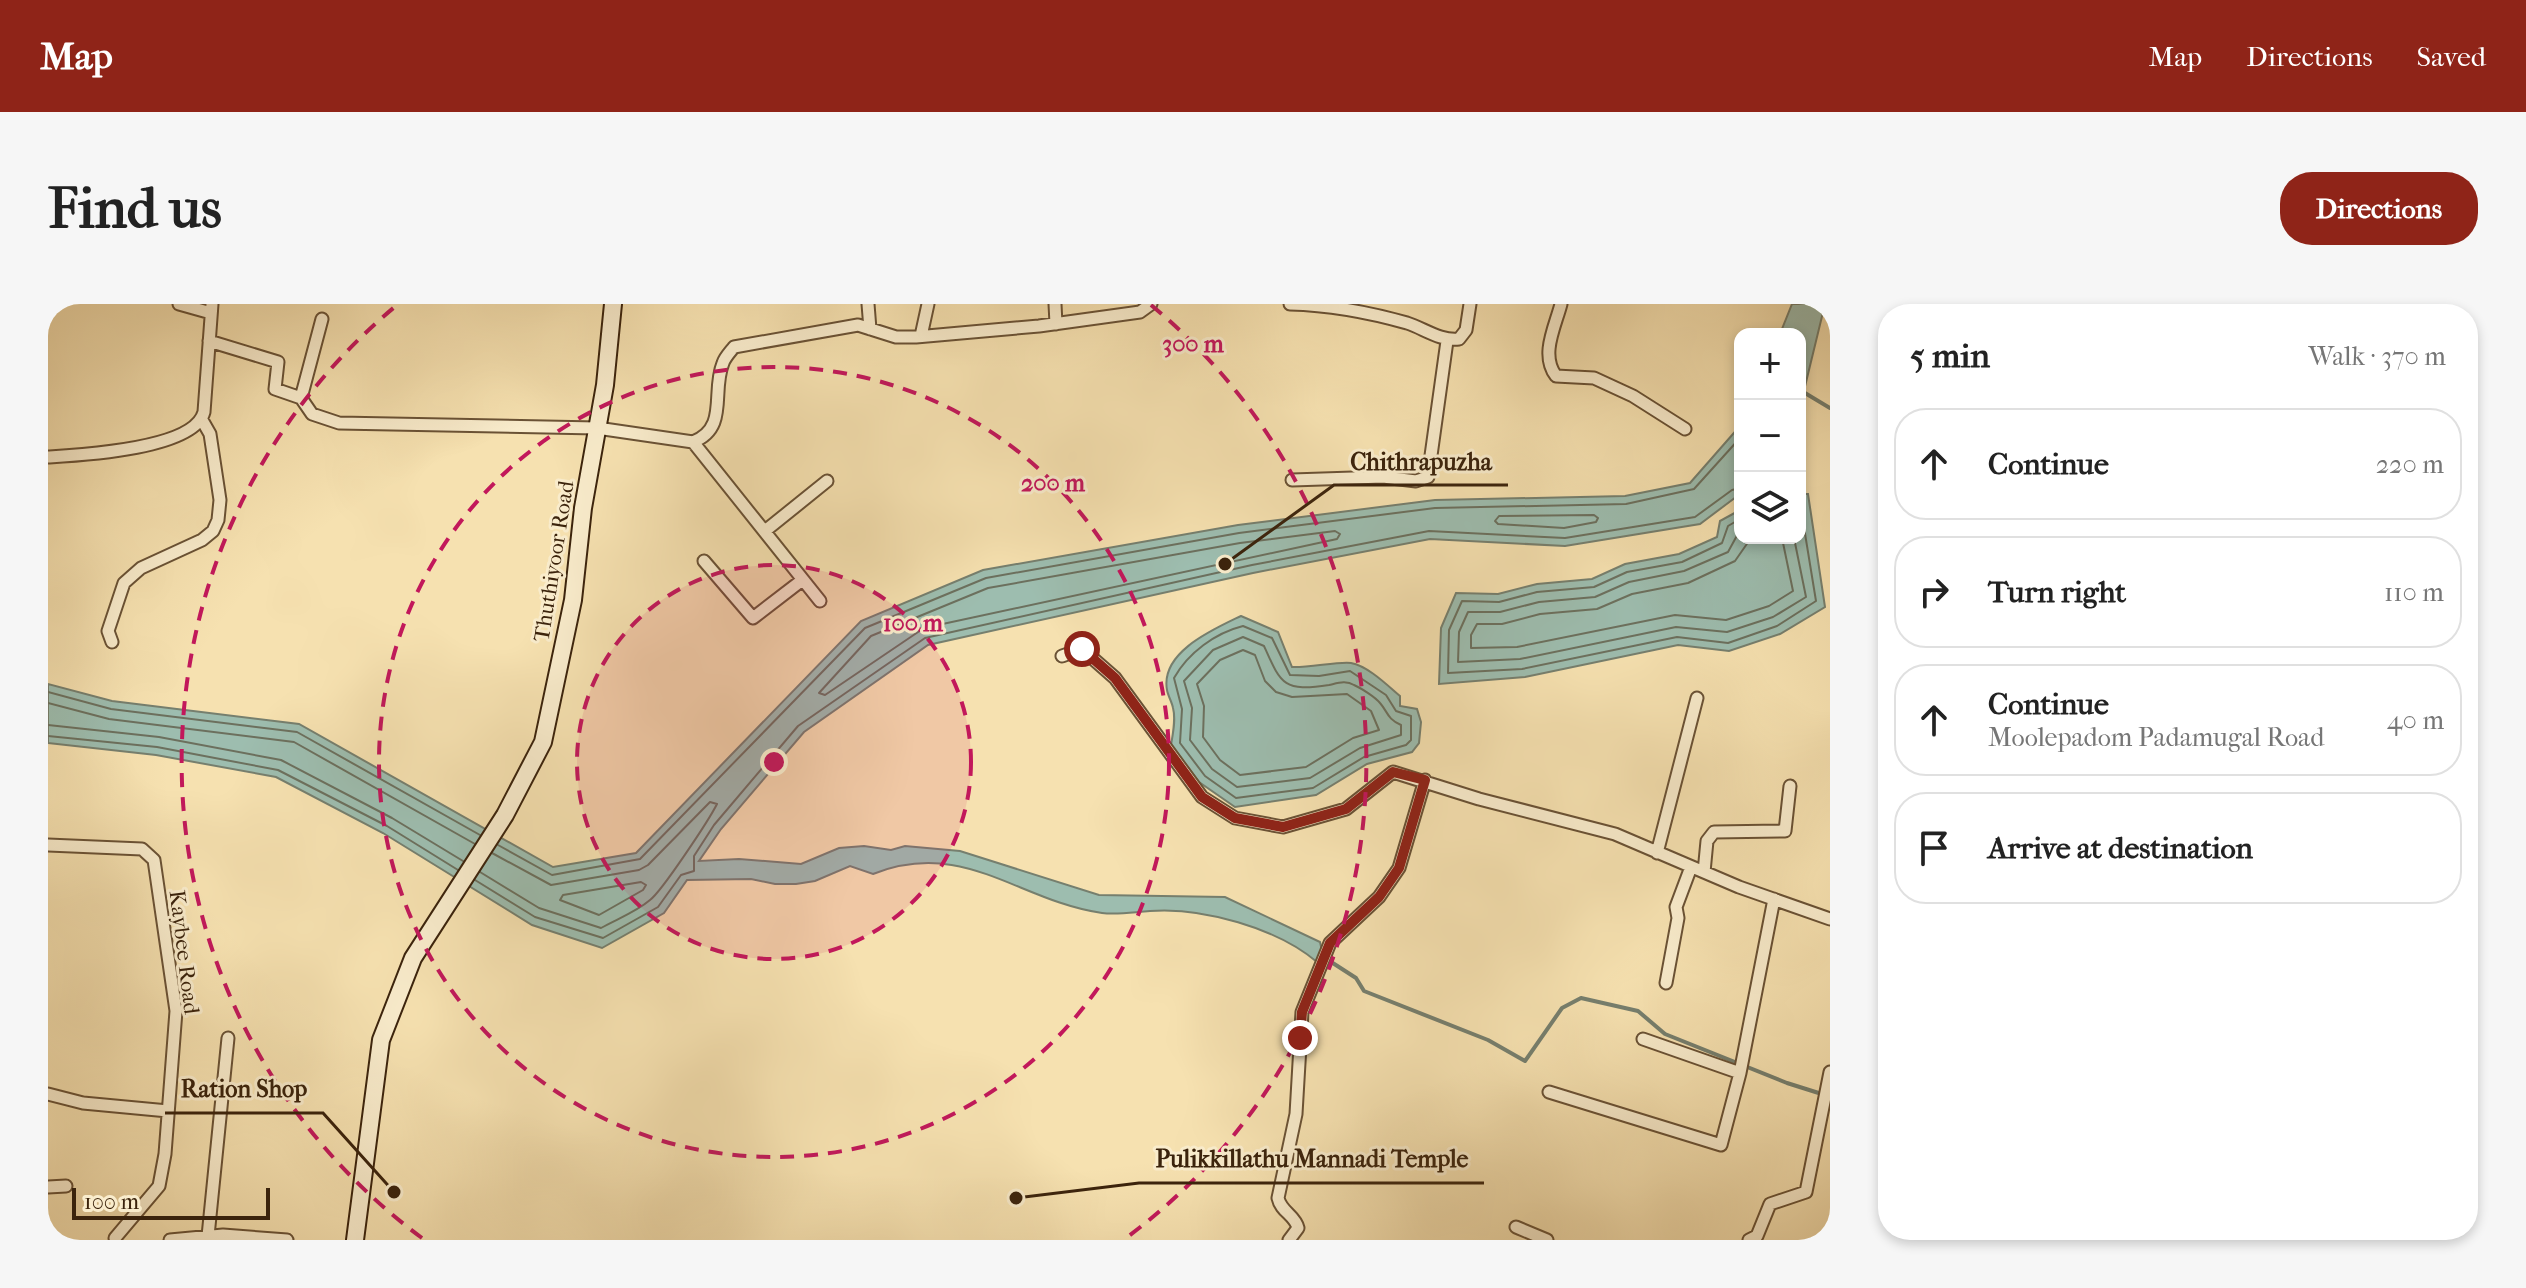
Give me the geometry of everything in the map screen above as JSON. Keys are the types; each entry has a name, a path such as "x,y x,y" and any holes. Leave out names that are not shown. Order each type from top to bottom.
{"main road":[{"name":"Thuthiyoor Road","path":"355,1240 381,1040 413,958 452,902 505,815 543,742 573,600 583,508 613,304"}],"street":[{"path":"112,642 108,631 124,583 141,568 202,540 213,531 218,520 220,500 210,434 202,420 211,309 179,304"},
{"path":"868,304 870,329"},
{"path":"921,336 928,304"},
{"path":"1055,304 1056,324"},
{"path":"209,341 278,362 275,389 301,398 312,414 339,423 597,428 693,442 706,437 715,426 723,363 734,347 858,325 896,337 1056,324 1140,312 1151,304"},
{"path":"1290,304 1359,307 1410,324 1447,341 1459,339 1466,330 1470,304"},
{"path":"1561,304 1548,351 1548,366 1556,376 1594,378 1633,396 1685,429"},
{"path":"301,398 322,319"},
{"path":"1292,480 1383,477 1416,481 1428,477 1447,341"},
{"path":"48,457 150,444 189,430 202,420"},
{"path":"693,442 820,601"},
{"path":"765,531 827,481"},
{"path":"704,561 753,618 801,581"},
{"path":"1062,656 1082,649 1115,678 1202,797 1235,818 1283,827 1346,809 1393,772 1509,807 1615,834 1691,867 1830,919"},
{"path":"1657,853 1697,698"},
{"path":"1289,1240 1298,1228 1296,1219 1280,1206 1278,1198 1296,1114 1302,1012 1327,949 1347,924 1379,897 1399,868 1425,780"},
{"path":"1704,872 1707,841 1714,832 1785,831 1790,786"},
{"name":"Kaybee Road","path":"48,845 142,849 154,860 176,1011 168,1111 159,1186 116,1239"},
{"path":"1666,983 1678,918 1676,907 1691,867"},
{"path":"1549,1092 1721,1145 1741,1067 1774,899"},
{"path":"208,1236 228,1038"},
{"path":"1643,1039 1741,1067"},
{"path":"1749,1240 1757,1236 1770,1204 1806,1192 1830,1072"},
{"path":"48,1094 83,1103 168,1111"},
{"path":"48,1187 66,1186"},
{"path":"1516,1227 1547,1240"},
{"path":"170,1240 208,1236 287,1240"}],"water":[{"path":"1792,304 1825,304 1806,382 1806,328 1782,328"},
{"path":"1734,433 1734,498 1700,524 1565,546 1430,539 1253,573 928,645 804,732 721,829 699,861 739,859 801,864 839,848 864,846 891,850 905,846 960,851 1099,895 1225,897 1320,942 1322,951 1317,962 1281,939 1215,916 1170,911 1102,913 1044,897 963,867 935,863 906,865 873,874 850,866 815,881 796,884 751,879 687,880 664,913 602,948 532,925 383,833 276,777 156,755 48,743 48,684 112,701 299,724 553,867 636,853 861,621 983,570 1238,525 1435,500 1625,496 1690,483"},
{"path":"1808,494 1825,607 1780,634 1729,651 1678,645 1525,677 1439,684 1441,628 1456,593 1498,594 1537,584 1592,579 1625,564 1679,554 1717,537 1720,521 1734,513 1734,544 1806,544"},
{"path":"1241,616 1278,632 1292,667 1346,663 1371,672 1400,696 1400,706 1417,709 1421,722 1419,743 1412,752 1367,764 1316,795 1235,807 1199,782 1171,745 1174,717 1167,676 1180,653 1191,644"}],"waterway":[{"path":"1806,394 1830,408"},
{"path":"1325,958 1356,978 1364,991 1488,1040 1525,1061 1562,1008 1581,998 1638,1011 1665,1034 1825,1095"}],"place":[{"name":"Chithrapuzha","path":"1225,564"},
{"name":"Ration Shop","path":"394,1192"},
{"name":"Pulikkillathu Mannadi Temple","path":"1016,1198"}],"route":[{"path":"1082,649 1115,678 1202,797 1235,818 1283,827 1346,809 1393,772 1425,780 1399,868 1379,897 1330,943 1302,1012 1300,1038"}]}
